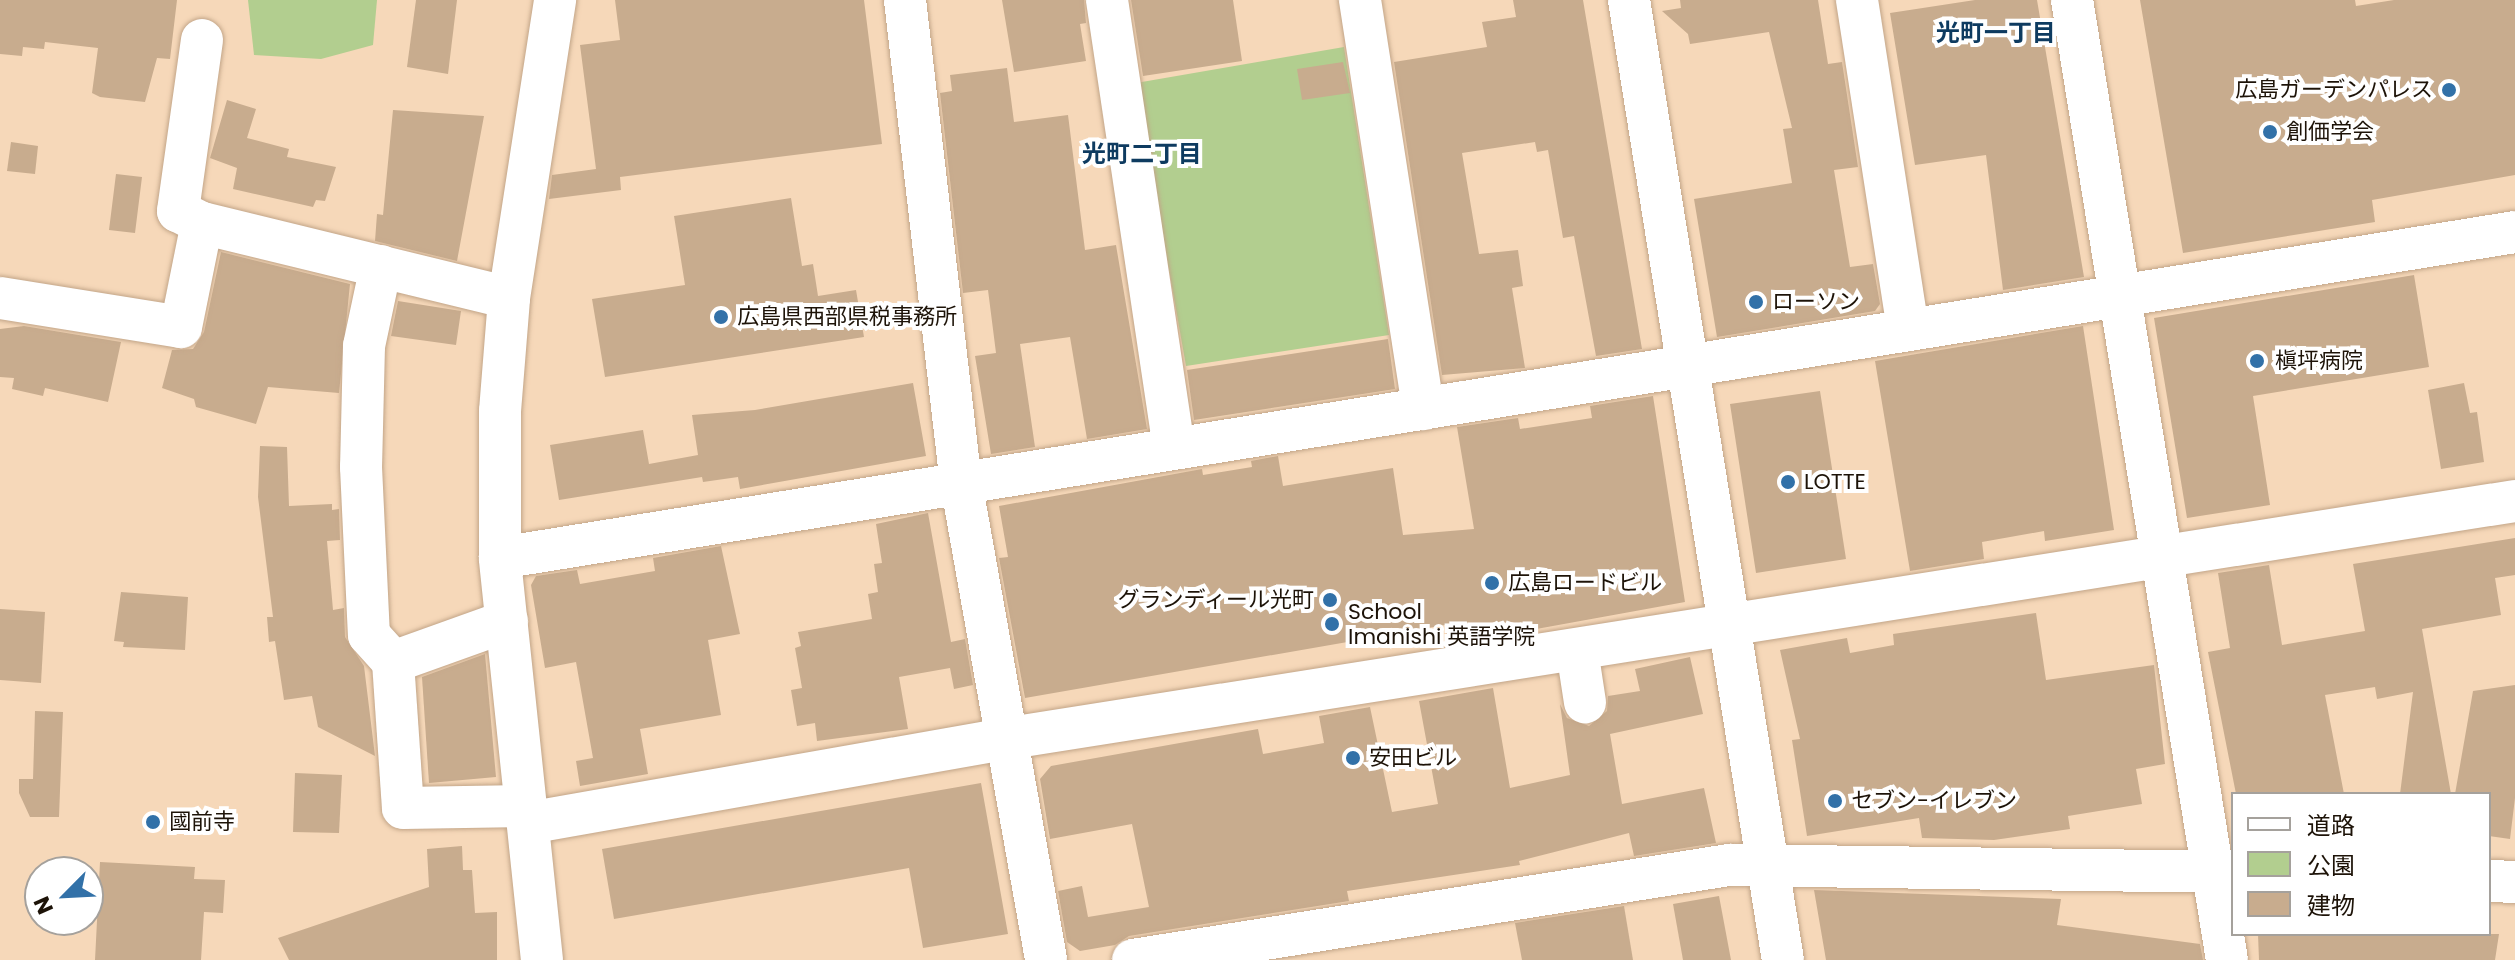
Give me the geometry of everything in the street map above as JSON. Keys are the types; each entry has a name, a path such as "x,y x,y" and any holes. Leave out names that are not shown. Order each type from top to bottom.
{"street":[{"path":"542,960 500,558 500,411 509,298 555,0"},
{"path":"905,0 961,482 1046,960"},
{"path":"1107,0 1174,448"},
{"path":"1360,0 1423,409"},
{"path":"1629,0 1685,366 1783,960"},
{"path":"1857,0 1908,330"},
{"path":"2072,0 2120,295 2222,871 2227,960"},
{"path":"202,40 178,211 202,223 509,298"},
{"path":"0,298 181,327 202,223"},
{"path":"500,558 2515,232"},
{"path":"381,266 364,346 361,467 369,635 393,662 403,808 527,815 2515,501"},
{"path":"393,662 507,621"},
{"path":"1577,650 1585,702"},
{"path":"1133,960 1713,867 1768,863 2222,871"},
{"path":"2491,881 2515,882"}],"green space":[{"path":"248,0 377,0 373,45 321,59 254,55"},
{"path":"1344,47 1389,335 1186,366 1136,83"}],"building":[{"path":"0,0 177,0 170,59 157,58 145,102 100,97 92,93 98,48 45,42 44,49 23,47 22,56 0,54"},
{"path":"416,0 457,0 448,74 407,67"},
{"path":"615,0 864,0 882,144 620,177 621,190 549,199 552,175 596,169 580,45 620,40"},
{"path":"1002,0 1084,0 1086,23 1080,24 1086,61 1014,72"},
{"path":"1131,0 1233,0 1242,61 1143,76"},
{"path":"1513,0 1583,0 1642,349 1596,356 1574,236 1563,238 1548,150 1537,152 1535,142 1462,153 1479,254 1518,250 1523,286 1512,288 1525,368 1442,375 1394,62 1487,47 1482,22 1516,17"},
{"path":"1680,0 1818,0 1828,64 1842,62 1858,167 1834,170 1850,267 1873,264 1880,304 1875,311 1717,337 1694,199 1792,183 1783,129 1792,128 1769,32 1690,44 1688,34 1662,11 1681,8"},
{"path":"1975,0 2037,0 2084,277 2003,290 1986,155 1915,165 1890,13"},
{"name":"創価学会","path":"2140,0 2355,0 2356,6 2394,0 2515,0 2515,175 2372,200 2375,222 2183,253"},
{"path":"1343,62 1350,93 1302,100 1297,69"},
{"path":"1007,68 1014,122 1068,115 1085,250 1116,245 1147,429 1087,439 1070,337 1020,344 1035,447 991,454 975,356 996,353 988,290 963,293 940,93 952,91 950,75"},
{"path":"227,100 256,109 247,138 289,149 287,157 336,167 325,201 316,200 313,207 233,189 237,168 210,158"},
{"path":"393,110 484,116 457,261 375,241 377,214 383,215"},
{"path":"11,142 38,146 35,174 7,171"},
{"path":"116,174 142,177 135,233 109,230"},
{"path":"791,198 802,266 813,264 818,296 856,290 864,337 605,377 592,299 685,285 674,216"},
{"path":"221,252 350,284 339,393 268,387 256,424 196,407 194,399 162,388 172,350 193,349 204,332"},
{"path":"2414,275 2429,367 2253,396 2270,505 2187,518 2154,318"},
{"path":"398,301 461,311 456,345 391,336"},
{"path":"24,326 121,342 108,402 45,388 43,396 12,389 14,378 0,377 0,329"},
{"path":"2083,326 2114,530 2045,541 2044,531 1982,542 1984,559 1910,571 1875,361"},
{"path":"1388,339 1395,389 1194,420 1187,370"},
{"path":"913,383 926,456 740,489 738,477 703,482 702,477 559,500 550,445 643,430 649,464 698,455 692,415 755,410"},
{"path":"2464,383 2470,413 2477,412 2484,462 2441,469 2428,390"},
{"name":"LOTTE","path":"1820,391 1846,559 1756,573 1730,404"},
{"path":"1653,396 1685,602 1448,645 1445,625 1025,698 999,558 1008,557 999,506 1202,469 1203,475 1252,467 1251,461 1278,456 1283,486 1393,468 1403,535 1474,529 1457,427 1518,418 1520,429 1592,418 1590,406"},
{"path":"260,446 287,447 289,506 332,504 332,510 339,509 340,540 327,541 333,610 344,608 345,637 364,666 375,756 318,727 312,696 284,700 275,641 269,642 267,617 273,617 258,497"},
{"path":"928,513 951,642 965,639 973,685 954,689 950,668 899,677 908,729 817,741 815,723 797,726 791,690 802,688 795,648 801,646 798,632 872,619 868,594 878,592 874,564 882,563 876,524"},
{"path":"2515,538 2515,575 2495,578 2501,615 2422,629 2451,792 2400,792 2413,692 2377,699 2375,687 2325,695 2344,792 2236,792 2208,652 2230,648 2218,573 2269,565 2282,645 2365,631 2353,564"},
{"path":"721,546 740,634 708,640 721,715 640,729 648,774 580,786 576,761 593,758 576,662 545,668 531,585 536,576 577,570 580,584 655,571 653,558"},
{"path":"121,592 188,597 185,650 123,647 124,642 114,641"},
{"path":"0,609 45,612 41,683 0,680"},
{"path":"2036,613 2046,680 2154,665 2165,764 2136,769 2142,804 2068,816 2070,829 1994,840 1922,838 1919,818 1807,836 1792,740 1800,739 1780,650 1847,638 1850,653 1894,645 1893,634"},
{"path":"485,654 496,777 429,783 422,677"},
{"path":"1690,657 1703,714 1610,734 1622,804 1704,788 1716,843 1634,856 1629,833 1519,861 1520,865 1347,891 1349,901 1129,936 1115,945 1080,951 1067,942 1058,891 1082,886 1088,917 1149,907 1132,824 1050,839 1040,779 1051,766 1258,729 1263,754 1324,743 1319,716 1370,707 1392,812 1438,804 1419,701 1493,688 1510,788 1570,775 1560,704 1567,718 1589,726 1607,711 1608,696 1640,691 1635,669"},
{"path":"2515,685 2515,798 2510,839 2491,836 2491,792 2455,792 2473,691"},
{"path":"35,711 63,712 59,817 30,817 19,793 19,779 33,779"},
{"path":"295,773 342,775 339,833 293,832"},
{"path":"981,783 1008,934 923,948 909,868 614,919 602,849"},
{"path":"462,846 463,870 472,870 475,913 497,912 497,960 289,960 278,938 429,887 427,849"},
{"path":"104,862 195,867 194,879 225,880 223,913 204,912 201,960 95,960 96,936 104,936"},
{"path":"1814,890 2061,899 2057,925 2200,944 2203,960 1826,960"},
{"path":"1719,896 1731,960 1683,960 1673,904"},
{"path":"1624,906 1633,960 1522,960 1515,923"},
{"path":"2499,934 2495,960 2259,960 2258,936"}],"place":[{"name":"広島ガーデンパレス","path":"2449,90"},
{"name":"創価学会","path":"2270,132"},
{"name":"ローソン","path":"1756,302"},
{"name":"広島県西部県税事務所","path":"721,317"},
{"name":"槇坪病院","path":"2257,361"},
{"name":"LOTTE","path":"1788,482"},
{"name":"広島ロードビル","path":"1492,583"},
{"name":"グランディール光町","path":"1330,600"},
{"name":"School Imanishi 英語学院","path":"1332,624"},
{"name":"安田ビル","path":"1353,758"},
{"name":"セブン-イレブン","path":"1835,801"},
{"name":"國前寺","path":"153,822"}],"district":[{"name":"光町一丁目","path":"1996,33"},
{"name":"光町二丁目","path":"1142,154"}]}
